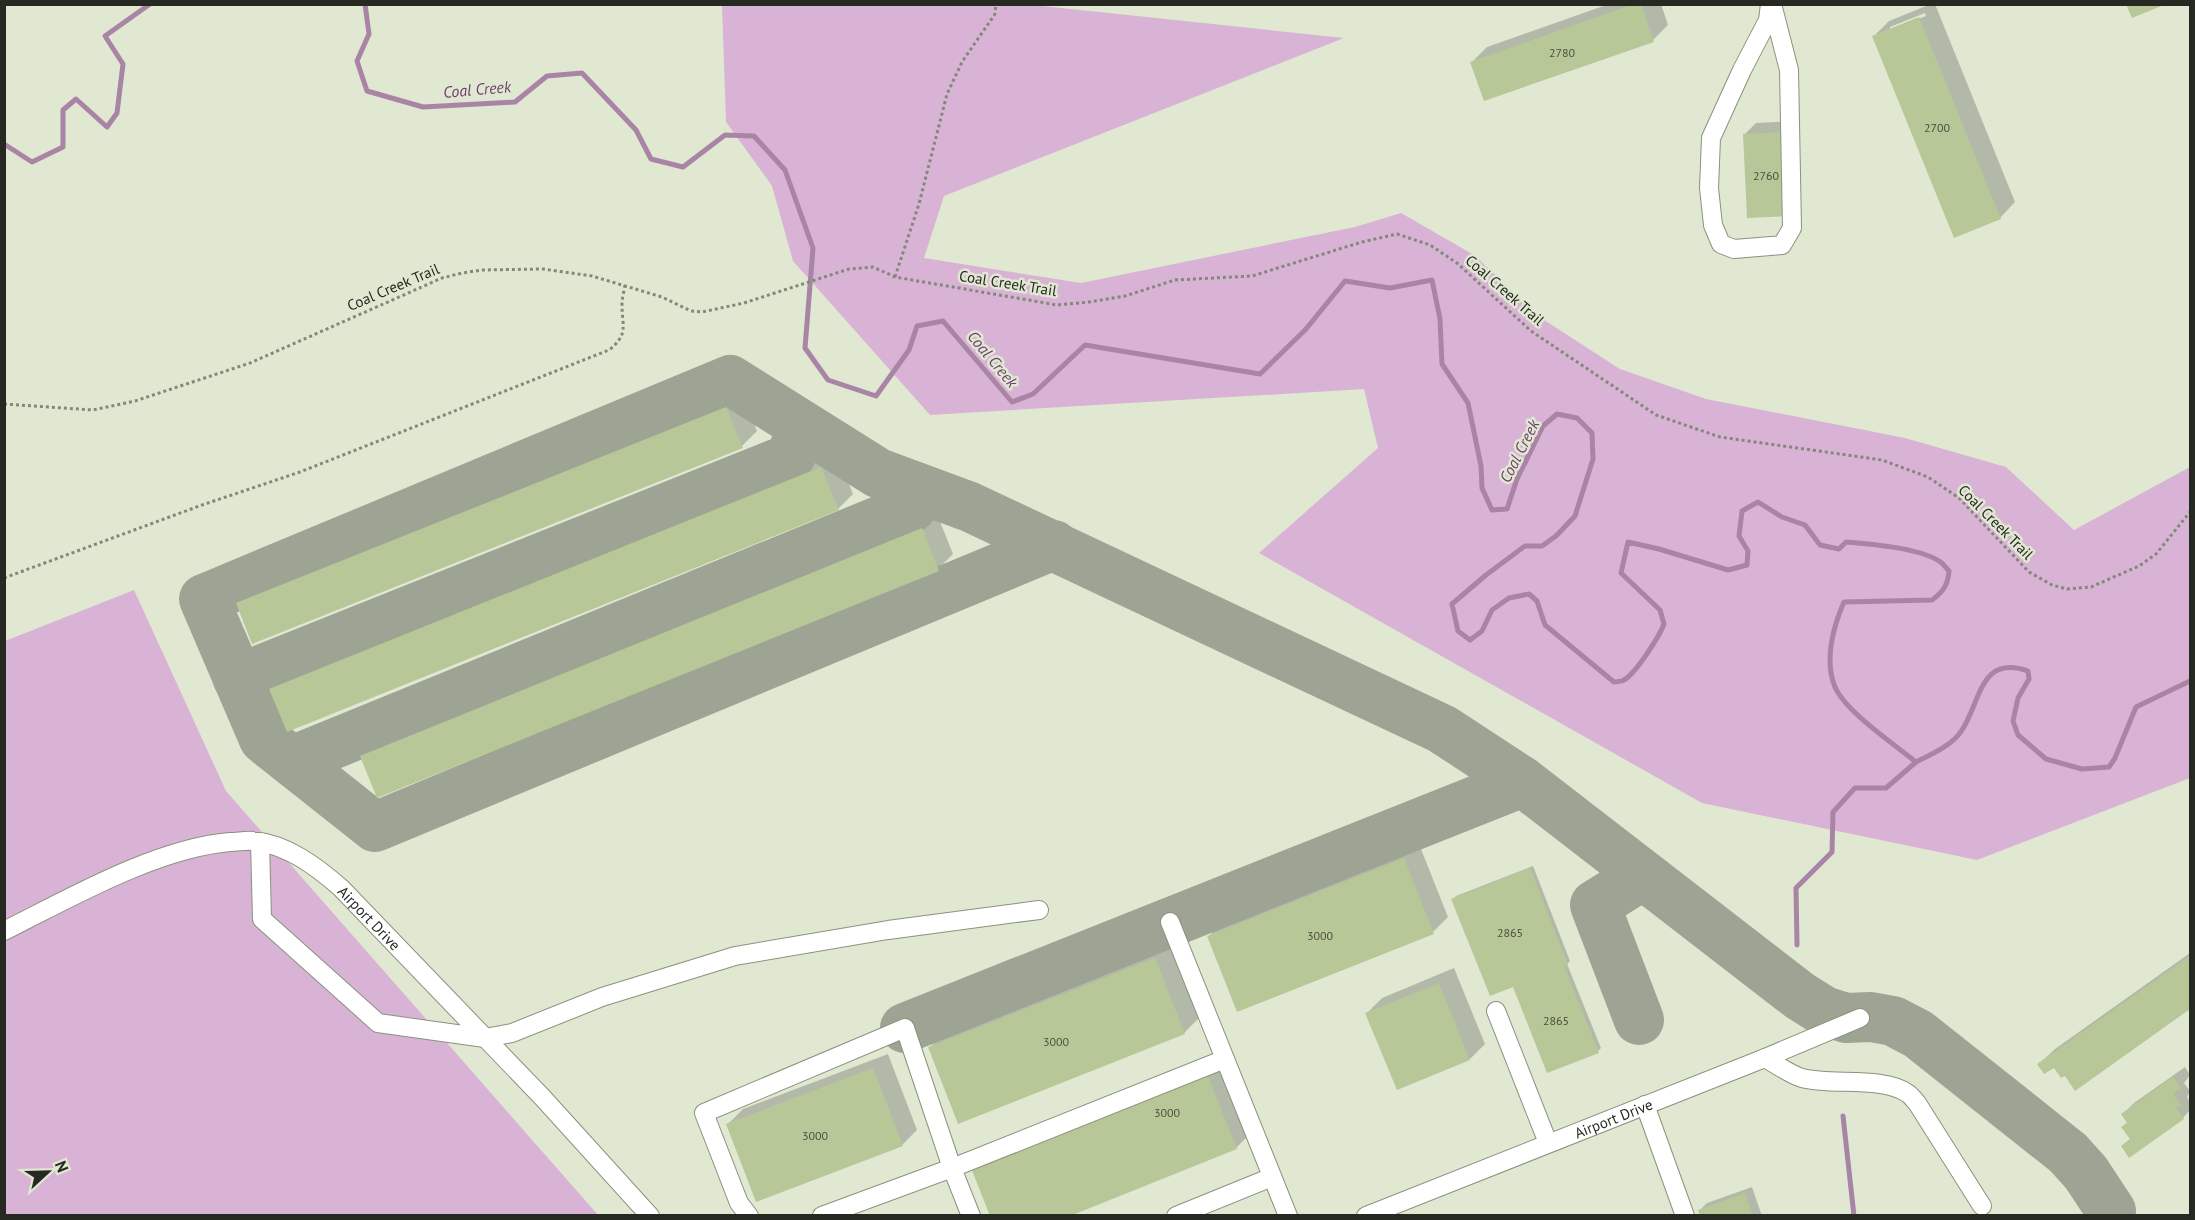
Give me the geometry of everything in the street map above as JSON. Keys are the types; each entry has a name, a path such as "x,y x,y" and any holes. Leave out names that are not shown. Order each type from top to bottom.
{"street":[{"path":"1771,4 1789,70 1792,228 1782,245 1734,249 1721,244 1713,225 1709,188 1711,138 1768,20 1771,4"},
{"name":"Airport Drive","path":"4,931 75,896 180,852 216,843 253,840 294,853 324,873 341,888 486,1038 650,1215"},
{"path":"260,842 262,919 378,1023 486,1038 512,1034 602,997 735,956 888,930 1039,910"},
{"path":"1170,922 1288,1215"},
{"path":"1496,1011 1548,1143"},
{"name":"Airport Drive","path":"1366,1215 1765,1058 1860,1018"},
{"path":"749,1215 739,1203 704,1113 905,1028 952,1168 971,1215"},
{"path":"1765,1058 1801,1078 1871,1083 1893,1087 1907,1093 1917,1103 1982,1206"},
{"path":"822,1215 952,1168 1225,1059"},
{"path":"1645,1105 1685,1215"},
{"path":"1176,1215 1272,1177"}],"path":[{"path":"895,276 919,204 947,94 962,62 995,14 996,4"},
{"name":"Coal Creek Trail","path":"4,404 93,410 135,401 250,363 442,278 482,270 543,269 592,276 663,297 691,311 702,312 744,303 826,275 849,269 873,267 895,276 1057,305 1125,296 1175,280 1252,276 1362,242 1397,234 1430,245 1457,263 1531,331 1656,415 1720,436 1882,460 1928,477 1959,498 2029,572 2052,585 2067,589 2091,587 2139,566 2156,554 2190,512"},
{"path":"4,578 202,505 300,472 609,350 619,342 623,333 622,304 625,285"}],"shaded area":[{"path":"722,5 1033,5 1344,38 944,196 924,258 1081,283 1355,227 1401,213 1474,255 1541,318 1620,369 1706,399 1905,438 2006,467 2074,530 2190,467 2190,778 1977,860 1702,803 1259,553 1378,448 1364,389 930,415 793,261 772,186 726,122"},
{"path":"134,590 226,791 598,1215 5,1216 5,641"}],"building":[{"path":"1634,4 1641,4 1654,42 1484,101 1470,62"},
{"path":"2126,4 2164,4 2164,5 2132,18"},
{"path":"1919,17 2001,219 1954,238 1872,36"},
{"path":"1786,132 1789,216 1747,218 1743,134"},
{"path":"726,407 743,448 252,644 236,603"},
{"path":"821,467 839,510 287,732 269,689"},
{"path":"922,528 939,571 377,798 360,756"},
{"path":"1404,858 1434,934 1237,1012 1207,936"},
{"path":"1530,868 1568,965 1564,966 1599,1053 1547,1073 1513,987 1490,996 1451,899"},
{"path":"2190,956 2190,1009 2075,1091 2065,1076 2061,1078 2054,1068 2044,1074 2037,1064"},
{"path":"1155,958 1185,1034 958,1124 928,1047"},
{"path":"1439,983 1470,1060 1397,1090 1365,1013"},
{"path":"873,1068 903,1146 756,1202 726,1124"},
{"path":"1207,1074 1237,1149 1070,1216 990,1216 971,1168"},
{"path":"2173,1077 2181,1088 2173,1094 2181,1105 2176,1108 2184,1119 2129,1158 2121,1146 2130,1139 2121,1127 2127,1123 2121,1114"},
{"path":"1745,1193 1753,1216 1700,1216 1698,1210"}],"waterway":[{"name":"Coal Creek","path":"4,144 32,162 63,147 63,110 76,99 107,127 117,113 123,64 105,36 150,4"},
{"name":"Coal Creek","path":"365,4 369,34 357,61 367,91 423,107 515,102 547,76 582,73 636,130 651,159 683,167 725,135 754,136 785,170 813,248 805,348 828,380 876,396 909,350 917,326 943,321 1012,402 1033,394 1085,345 1260,374 1306,329 1345,281 1390,288 1432,280 1440,319 1442,364 1468,403 1481,466 1482,488 1492,510 1507,509 1517,479 1543,426 1557,414 1577,418 1592,433 1593,459 1575,516 1556,536 1542,546 1525,546 1452,604 1458,631 1470,640 1482,631 1492,610 1509,598 1529,594 1537,601 1545,625 1614,682 1623,680 1641,663 1664,624 1660,610 1621,573 1628,542 1728,570 1747,565 1748,551 1739,536 1742,511 1758,502 1782,517 1805,525 1820,545 1839,549 1846,542 1907,550 1930,557 1940,562 1949,571 1944,588 1932,600 1844,602 1831,644 1832,677 1841,697 1860,717 1916,762 1942,749 1958,735 1984,683 2000,669 2012,667 2028,671 2029,679 2018,698 2013,721 2018,735 2046,759 2082,769 2109,767 2136,707 2190,681"},
{"path":"1797,945 1796,888 1832,852 1833,812 1855,788 1886,788 1916,762"},
{"path":"1843,1116 1854,1216"}],"taxiway":[{"path":"1054,545 375,827 264,739 204,599 730,380 878,473 970,507 1442,729 1523,782 1800,996 1824,1011 1846,1018 1871,1017 1893,1021 1918,1034 2068,1153 2086,1173 2111,1211"},
{"path":"238,679 789,459 804,427"},
{"path":"292,761 911,508 926,491"},
{"path":"905,1028 1523,782"},
{"path":"1639,1020 1595,905 1643,875"}]}
